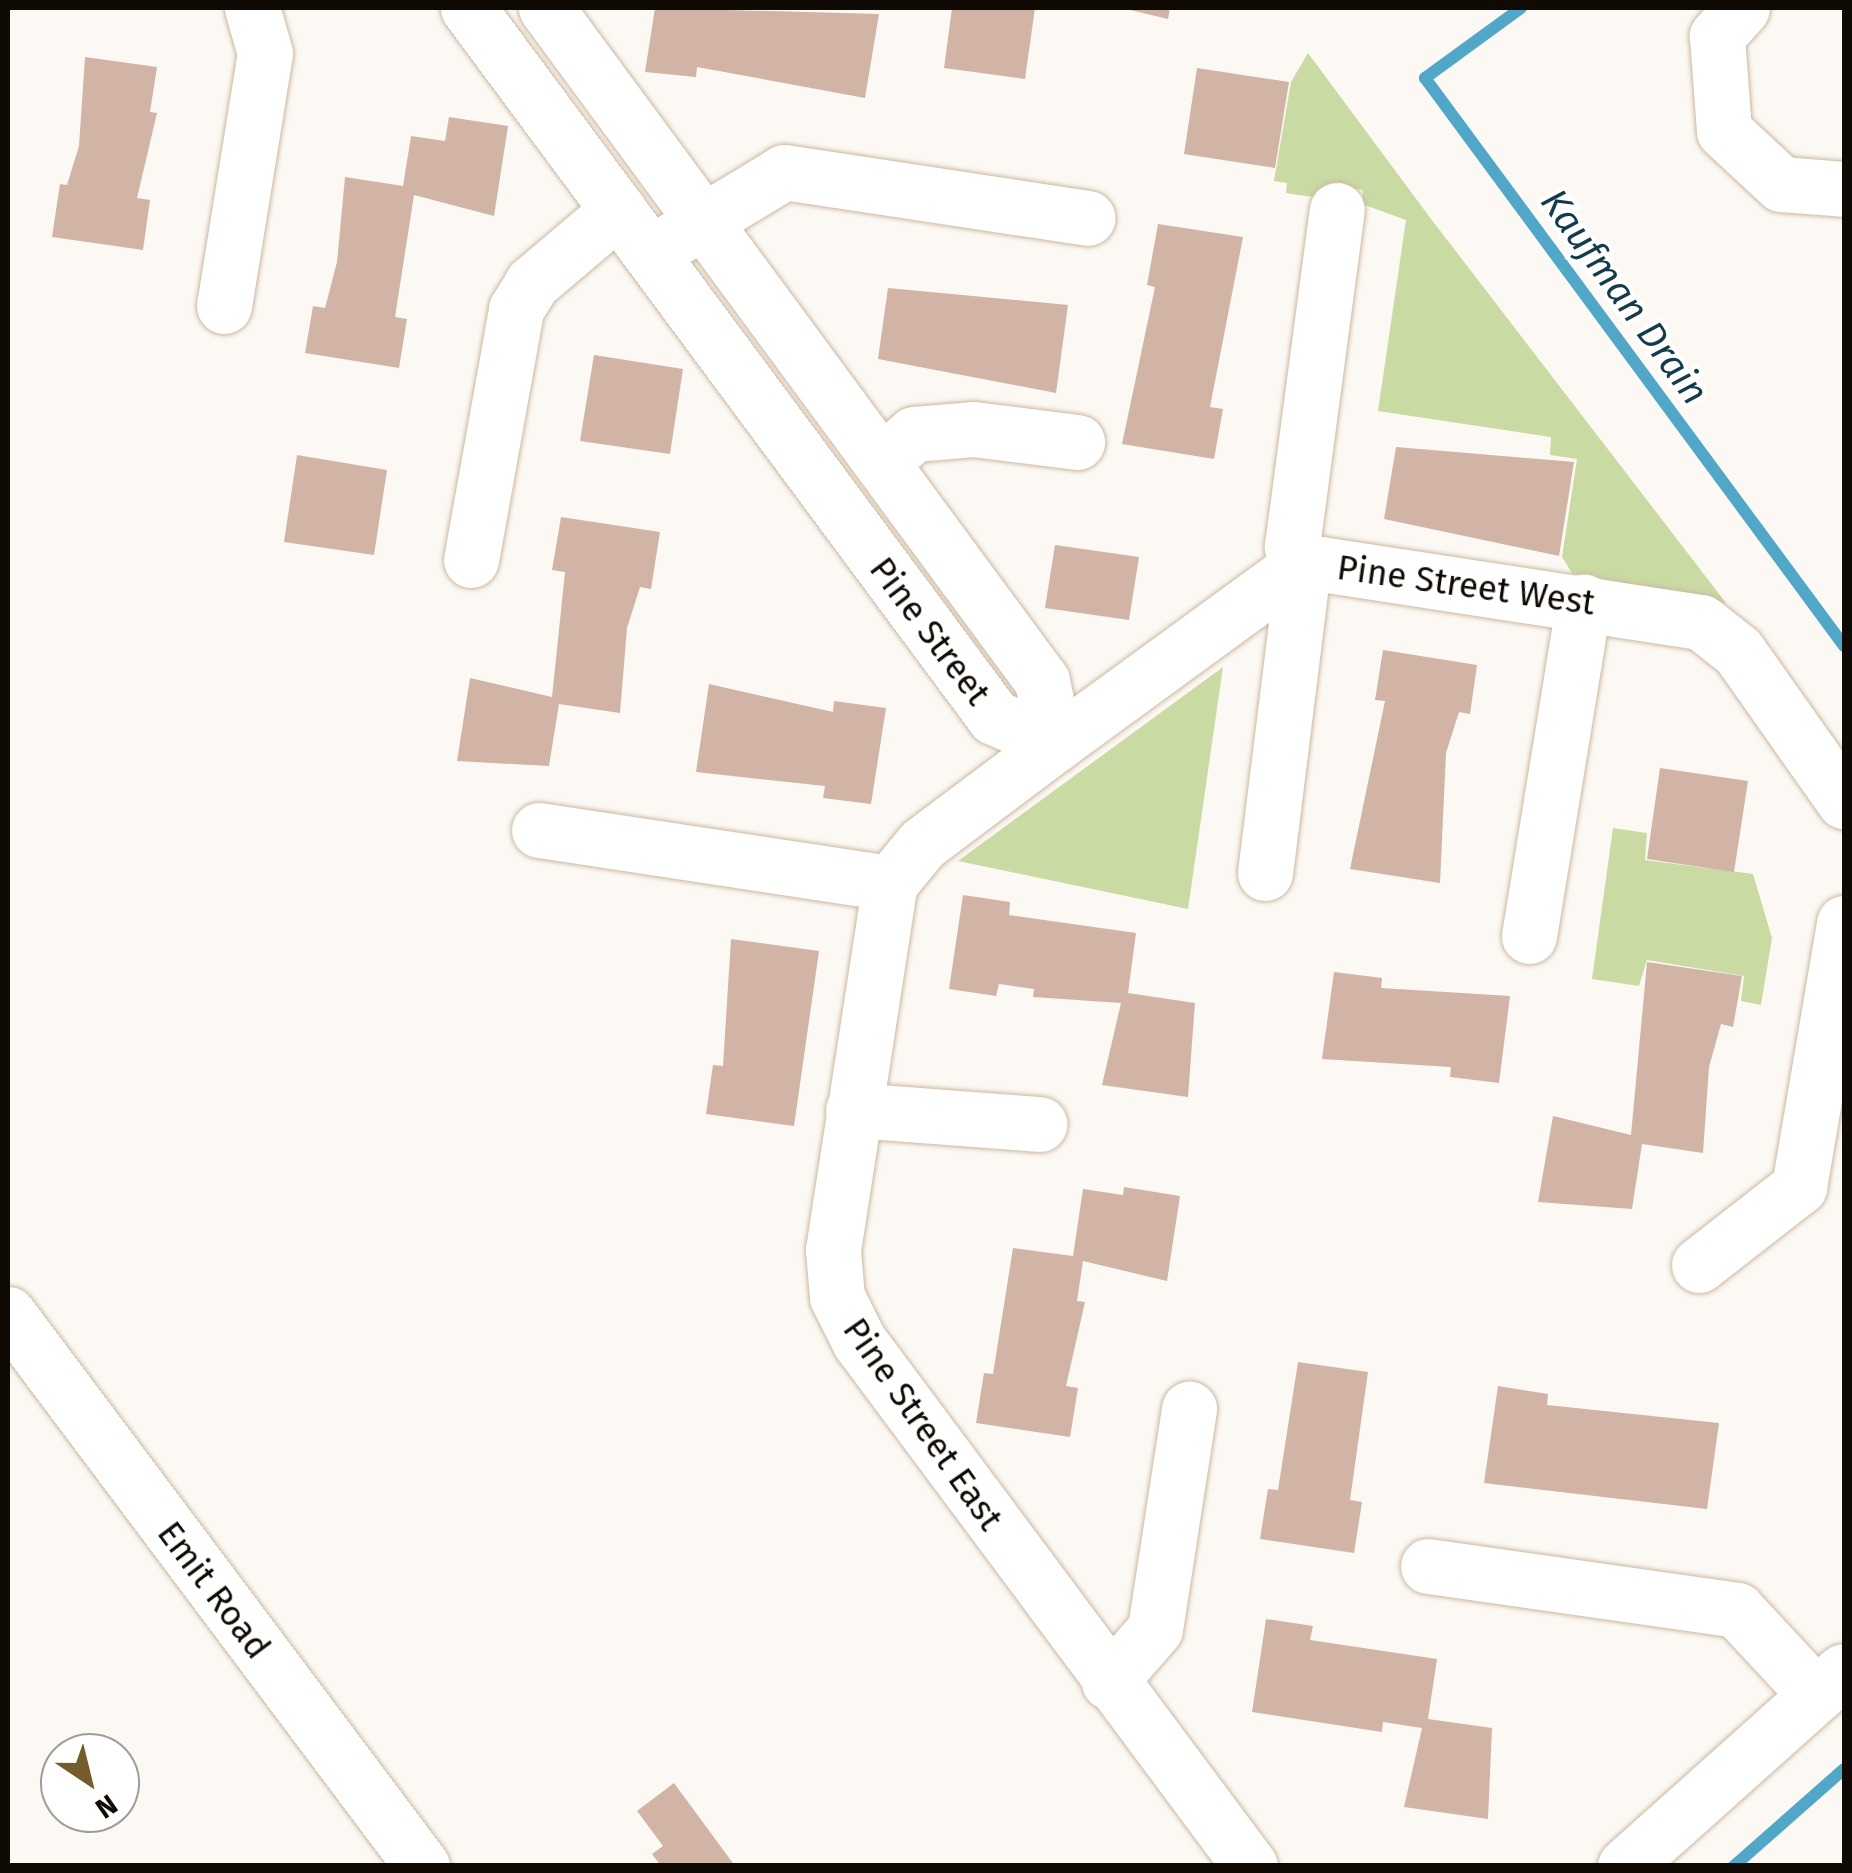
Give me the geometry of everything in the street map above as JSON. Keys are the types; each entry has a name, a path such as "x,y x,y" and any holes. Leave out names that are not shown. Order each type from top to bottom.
{"street":[{"path":"224,306 264,52 252,8"},
{"name":"Pine Street","path":"468,8 994,718 1056,744"},
{"name":"Pine Street","path":"546,8 1042,681 1056,744"},
{"path":"1742,8 1717,36 1724,130 1781,184 1844,189"},
{"path":"535,99 586,61"},
{"path":"652,256 702,219 784,172 1088,218"},
{"path":"471,560 516,309 532,283 618,210"},
{"path":"1265,873 1303,568 1292,546 1337,210"},
{"path":"881,462 914,434 973,429 1077,442"},
{"path":"864,542 915,508"},
{"name":"Pine Street West","path":"1056,744 1303,568 1340,564 1680,616 1720,634 1844,801"},
{"path":"1530,936 1584,601"},
{"path":"539,830 890,883 922,844 1056,744"},
{"name":"Pine Street East","path":"890,883 833,1250 846,1319 1110,1682 1250,1866"},
{"path":"1699,1265 1799,1187 1844,923"},
{"path":"853,1110 1040,1124"},
{"name":"Emit Road","path":"8,1314 422,1866"},
{"path":"1110,1682 1154,1628 1189,1408"},
{"path":"1428,1566 1738,1610 1830,1682 1625,1866"}],"green space":[{"path":"1308,53 1726,603 1572,573 1562,557 1577,459 1550,455 1551,437 1378,411 1406,220 1362,204 1363,190 1345,188 1339,201 1286,193 1287,183 1274,181 1291,82"},
{"path":"1223,667 1188,909 958,861"},
{"path":"1613,828 1647,833 1645,860 1753,874 1772,938 1761,1005 1741,1001 1744,976 1647,960 1639,986 1592,979"}],"building":[{"path":"655,8 879,14 865,98 697,67 696,77 645,72"},
{"path":"952,8 1035,8 1025,79 944,68"},
{"path":"1122,8 1170,8 1168,19"},
{"path":"85,57 157,67 150,112 157,113 137,198 150,200 143,250 52,237 60,184 67,185 79,146"},
{"path":"1197,68 1289,82 1275,168 1184,154"},
{"path":"449,117 508,126 494,216 414,195 395,317 407,319 399,368 305,353 313,306 325,308 337,262 345,177 403,186 411,136 445,141"},
{"path":"1158,224 1243,237 1210,407 1223,409 1214,459 1122,444 1155,287 1147,285"},
{"path":"888,288 1068,305 1056,393 878,359"},
{"path":"594,355 683,369 670,454 580,441"},
{"path":"1396,447 1574,462 1559,556 1384,519"},
{"path":"297,455 387,470 374,555 284,542"},
{"path":"561,517 660,532 651,589 640,587 627,628 620,713 559,704 549,766 457,761 470,678 552,697 565,572 552,570"},
{"path":"1055,545 1139,557 1129,620 1045,608"},
{"path":"1383,650 1477,665 1470,714 1459,712 1446,753 1440,883 1350,869 1385,701 1375,700"},
{"path":"709,684 833,712 834,701 886,708 871,804 823,798 825,786 696,772"},
{"path":"1660,768 1748,781 1734,872 1647,859"},
{"path":"963,895 1010,902 1009,915 1136,933 1128,993 1195,1003 1188,1097 1102,1085 1121,1003 1033,997 1034,989 999,984 996,996 949,989"},
{"path":"731,939 819,951 794,1126 706,1114 713,1065 723,1066"},
{"path":"1647,962 1742,976 1733,1027 1721,1024 1709,1067 1703,1153 1642,1144 1632,1209 1538,1202 1553,1116 1631,1135"},
{"path":"1334,972 1382,978 1381,988 1510,996 1499,1083 1450,1077 1451,1067 1322,1059"},
{"path":"1124,1187 1180,1196 1167,1281 1083,1261 1077,1301 1085,1302 1066,1386 1078,1388 1070,1437 976,1423 984,1373 993,1374 1013,1248 1073,1256 1083,1189 1123,1195"},
{"path":"1298,1362 1368,1372 1350,1500 1362,1502 1354,1553 1260,1539 1268,1489 1278,1490"},
{"path":"1498,1386 1548,1394 1547,1405 1719,1423 1707,1509 1484,1483"},
{"path":"1266,1619 1313,1626 1310,1640 1437,1659 1428,1719 1492,1728 1488,1819 1404,1807 1422,1728 1383,1722 1382,1732 1252,1712"},
{"path":"674,1783 735,1866 661,1866 652,1854 663,1846 637,1811"}],"waterway":[{"name":"Kaufman Drain","path":"1521,8 1425,78 1844,646"},
{"name":"Kaufman Drain","path":"1734,1866 1844,1769"}]}
